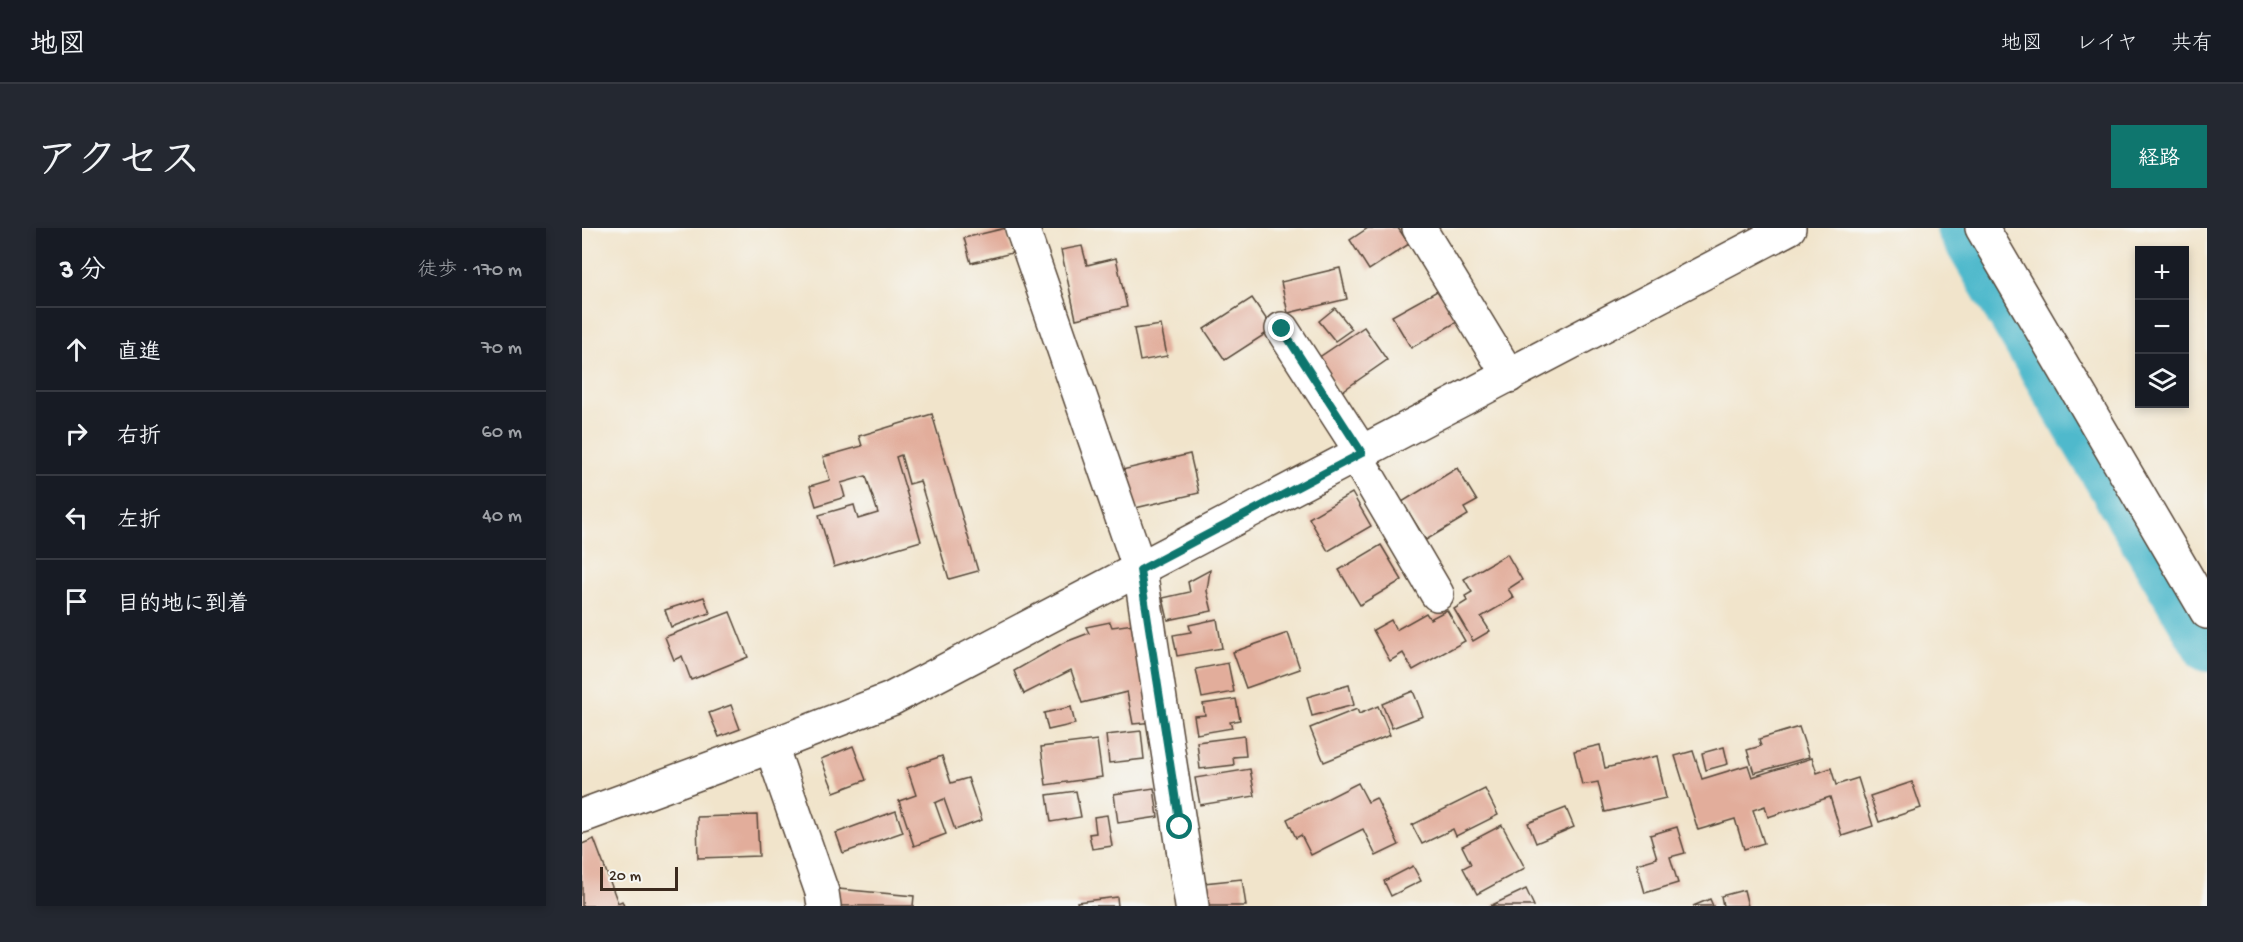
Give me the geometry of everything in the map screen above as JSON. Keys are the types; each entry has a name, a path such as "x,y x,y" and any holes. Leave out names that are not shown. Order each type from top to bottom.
{"street":[{"path":"1022,228 1140,570 1192,906"},
{"path":"1419,228 1509,375"},
{"path":"582,816 891,699 1789,228"},
{"path":"1982,228 2207,612"},
{"path":"1282,329 1359,454 1437,594"},
{"path":"771,746 822,892 824,906"}],"building":[{"path":"1006,228 1012,253 971,263 964,238"},
{"path":"1368,228 1398,228 1409,244 1369,270 1350,240"},
{"path":"1082,246 1087,265 1116,258 1127,307 1076,319 1061,250"},
{"path":"1340,268 1347,299 1288,313 1281,282"},
{"path":"1439,290 1457,322 1411,348 1392,316"},
{"path":"1252,298 1273,329 1225,360 1204,329"},
{"path":"1335,308 1352,329 1335,341 1319,321"},
{"path":"1161,325 1167,356 1140,361 1134,329"},
{"path":"1364,327 1387,360 1341,392 1318,358"},
{"path":"932,414 978,571 949,579 920,481 909,484 901,455 896,457 921,541 834,567 819,515 854,505 858,519 878,513 866,476 841,483 845,497 816,506 810,486 830,480 823,457 862,446 859,436"},
{"path":"1190,454 1199,493 1131,509 1122,470"},
{"path":"1457,468 1477,501 1464,508 1468,515 1426,540 1402,502"},
{"path":"1352,493 1371,526 1328,551 1309,518"},
{"path":"1381,545 1402,580 1360,605 1339,570"},
{"path":"1507,554 1522,580 1508,589 1514,598 1481,617 1490,631 1473,641 1454,609 1467,601 1465,596 1472,592 1464,579"},
{"path":"1210,570 1207,591 1212,611 1168,620 1163,598 1190,592 1188,582"},
{"path":"704,597 710,613 671,627 665,610"},
{"path":"1447,610 1465,641 1413,670 1403,653 1390,661 1373,630 1391,620 1396,630 1426,613 1430,619"},
{"path":"730,612 748,657 691,680 682,656 674,660 665,637"},
{"path":"1217,619 1222,648 1177,656 1173,635 1191,632 1189,625"},
{"path":"1110,622 1112,627 1134,624 1154,722 1133,724 1127,692 1082,703 1071,670 1024,694 1014,671 1063,643 1089,633 1086,627"},
{"path":"1288,633 1300,669 1246,688 1233,652"},
{"path":"1228,663 1234,692 1202,698 1196,669"},
{"path":"1349,685 1354,705 1312,716 1307,697"},
{"path":"1413,691 1423,716 1392,728 1382,704"},
{"path":"1236,699 1240,720 1230,722 1232,728 1197,734 1194,716 1205,715 1203,704"},
{"path":"731,705 740,729 719,737 709,713"},
{"path":"1378,706 1390,735 1324,762 1310,728 1357,709 1359,714"},
{"path":"1071,707 1075,724 1048,730 1044,713"},
{"path":"1799,727 1809,757 1754,773 1747,750 1761,746 1759,739"},
{"path":"1141,731 1144,759 1109,763 1106,735"},
{"path":"1244,736 1246,756 1233,757 1234,765 1200,769 1197,742"},
{"path":"1097,740 1102,777 1046,785 1041,747"},
{"path":"1600,745 1605,768 1657,756 1666,798 1605,812 1598,782 1582,785 1574,751"},
{"path":"853,746 866,780 834,792 821,759"},
{"path":"1724,747 1728,764 1706,770 1702,753"},
{"path":"1693,751 1702,779 1748,765 1752,777 1812,758 1817,773 1831,768 1836,785 1858,778 1873,826 1842,836 1830,797 1768,817 1765,806 1753,810 1764,843 1744,849 1735,819 1698,830 1675,756"},
{"path":"942,756 951,783 968,778 982,820 955,830 944,799 935,803 946,834 914,846 899,801 916,795 907,768"},
{"path":"1250,769 1255,796 1200,805 1195,778"},
{"path":"1912,782 1921,808 1879,822 1870,796"},
{"path":"1358,783 1368,802 1376,798 1399,845 1376,856 1363,829 1311,855 1301,835 1296,838 1287,819"},
{"path":"1154,788 1158,817 1118,823 1114,794"},
{"path":"1485,789 1498,815 1456,836 1453,829 1422,844 1412,825"},
{"path":"1076,791 1081,817 1051,822 1047,795"},
{"path":"1566,808 1574,827 1536,843 1528,823"},
{"path":"896,811 903,832 843,853 836,833"},
{"path":"757,815 759,856 698,858 697,817"},
{"path":"1107,815 1112,846 1092,849 1089,834 1096,833 1094,817"},
{"path":"1502,825 1525,868 1477,894 1463,868 1471,864 1462,846"},
{"path":"1677,827 1685,853 1670,857 1678,883 1645,893 1637,864 1657,858 1650,835"},
{"path":"594,839 618,903 622,901 624,906 582,906 582,844"},
{"path":"1413,866 1421,881 1391,896 1384,881"},
{"path":"1242,879 1246,906 1207,906 1204,883"},
{"path":"838,889 914,896 913,906 836,906"},
{"path":"1526,889 1534,906 1490,906"},
{"path":"1744,890 1748,906 1723,906 1721,896"},
{"path":"1117,897 1118,906 1078,906 1077,902"},
{"path":"1710,899 1713,906 1693,906"}],"waterway":[{"path":"1959,228 2207,649"}],"route":[{"path":"1180,827 1140,570 1362,453 1282,329"}]}
